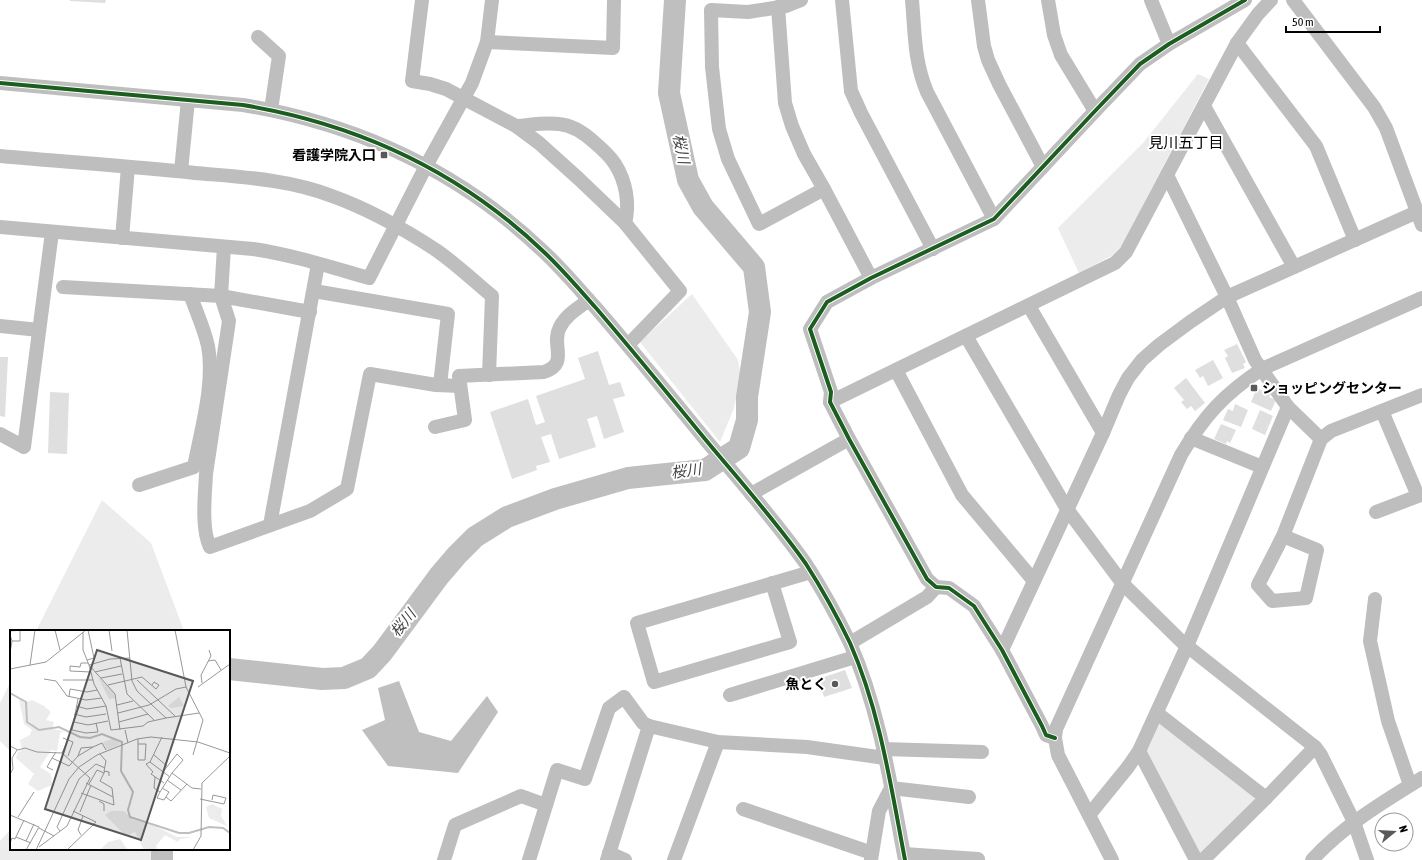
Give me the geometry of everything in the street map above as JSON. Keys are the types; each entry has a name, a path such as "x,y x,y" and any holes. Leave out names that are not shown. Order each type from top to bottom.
{"street":[{"path":"422,0 412,81 430,84 446,89 516,126 539,143 625,223 680,291 628,345"},
{"path":"0,227 224,246 278,253 369,278 426,166 472,83 487,42 492,0"},
{"path":"487,42 613,48 614,0 611,0"},
{"path":"801,0 748,12 711,10 712,67 719,129 728,159 759,224 824,189"},
{"path":"842,0 852,90 861,113 933,249"},
{"path":"912,0 920,76 994,220"},
{"path":"978,0 984,46 988,60 1043,167"},
{"path":"1048,0 1054,35 1061,55 1095,111"},
{"path":"1151,0 1169,44"},
{"path":"1054,738 1046,735 1002,650 974,606 949,588 936,587 927,579 849,440 830,402 831,392 810,329 827,302 871,278 994,220 1140,64 1225,5 1245,0"},
{"path":"830,402 1115,263 1126,252 1237,43 1270,0"},
{"path":"1002,650 1103,433 1119,395 1128,378 1142,360 1159,345 1190,322 1227,297 1355,240 1420,218 1386,128 1374,107 1293,0"},
{"path":"783,4 785,103 792,126 804,154 871,278"},
{"path":"258,37 279,56 271,110"},
{"path":"1237,43 1316,146 1355,240"},
{"path":"0,83 243,105 271,110 318,122 357,134 389,147 426,166 485,203 518,228 545,252 572,280 628,345 751,494 811,572 850,644 869,697 884,754 904,857 978,859"},
{"path":"181,171 188,100"},
{"path":"1204,106 1294,267"},
{"path":"516,126 542,123 560,124 583,132 602,148 615,164 624,184 628,212 625,223"},
{"path":"0,156 252,178 303,187 331,195 354,205 395,226 437,251 492,296 489,375"},
{"path":"122,238 128,167"},
{"path":"1167,176 1227,297 1255,360 1288,407 1321,439"},
{"path":"0,434 24,447 52,232"},
{"path":"224,246 221,296 229,321 206,474 205,524 207,542 210,547 310,511 347,489 370,374 440,385 460,386"},
{"path":"270,525 318,264"},
{"path":"64,287 221,296 310,312"},
{"path":"314,292 448,314 440,385"},
{"path":"139,485 194,467 209,387 210,367 208,346 190,294"},
{"path":"1112,860 1058,755 1054,738 1056,729 1191,438 1199,425 1221,400 1262,369 1422,298"},
{"path":"435,428 465,420 459,376 544,372 551,369 556,364 558,358 556,338 566,316 589,300"},
{"path":"1029,306 1103,433"},
{"path":"0,326 39,330"},
{"path":"966,336 1067,509 1123,584 1187,646 1314,747 1320,755 1354,822 1367,860"},
{"path":"896,370 962,495 1034,581"},
{"path":"1283,536 1317,550 1306,598 1272,601 1258,585 1283,536 1321,439 1332,431 1422,395"},
{"path":"1089,815 1139,751 1187,646 1288,407"},
{"path":"1376,512 1418,496 1382,411"},
{"path":"1191,438 1262,467"},
{"path":"751,494 849,440"},
{"path":"772,583 790,642 654,682 637,623 772,583 811,572"},
{"path":"850,644 927,597 936,587"},
{"path":"1312,860 1326,844 1354,822 1416,781 1388,721 1370,641 1375,599"},
{"path":"730,696 855,657"},
{"path":"529,860 557,770 585,779 609,708 624,697 643,723 649,726 718,742 884,754 982,752"},
{"path":"1157,713 1266,798"},
{"path":"625,860 608,857 649,726"},
{"path":"674,860 718,742"},
{"path":"1203,860 1266,798 1314,747"},
{"path":"1139,751 1196,860"},
{"path":"891,788 969,797"},
{"path":"743,809 871,856 879,811 891,788"},
{"path":"444,860 455,825 521,796 546,805"}],"shaded area":[{"path":"1198,74 1209,79 1122,245 1111,256 1079,273 1058,228 1143,143"},
{"path":"692,294 738,360 741,377 734,408 720,442 640,342"},
{"path":"102,500 151,543 184,630 37,630"},
{"path":"399,681 419,732 451,741 487,696 498,712 458,773 388,766 362,730 385,720 378,688"},
{"path":"10,683 10,751 0,741 0,703"},
{"path":"1163,723 1255,793 1255,801 1201,853 1196,853 1147,758 1147,749 1157,724"},
{"path":"10,830 10,850 155,850 155,860 0,860 0,841"}],"building":[{"path":"70,0 106,0 105,3"},
{"path":"1237,344 1246,362 1243,364 1245,368 1232,373 1225,358 1228,356 1224,350"},
{"path":"598,351 609,385 620,382 625,396 613,399 624,432 604,439 597,416 587,419 596,447 559,459 551,434 541,437 550,462 536,466 537,470 512,479 490,412 528,399 536,425 545,422 536,396 585,379 578,358"},
{"path":"0,357 8,357 5,417 0,416"},
{"path":"1213,360 1223,378 1208,386 1203,376 1200,378 1195,370"},
{"path":"1186,378 1205,403 1195,411 1191,406 1187,409 1181,402 1184,400 1174,388"},
{"path":"1257,388 1271,394 1269,397 1276,400 1271,411 1251,402"},
{"path":"50,392 69,393 67,454 48,453"},
{"path":"1235,404 1248,410 1241,427 1223,420 1228,409 1233,411"},
{"path":"1260,410 1273,416 1265,435 1252,429"},
{"path":"1221,424 1236,430 1230,443 1227,441 1226,444 1214,439"},
{"name":"魚とく","path":"845,670 852,688 824,697 818,679"}],"waterway":[{"name":"桜川","path":"230,669 322,679 344,678 368,668 382,653 439,576 457,555 475,537 507,517 555,499 628,478 705,470 739,448 747,420 747,397 760,312 754,267 703,207 688,180 669,93 675,0"},
{"name":"桜川","path":"162,850 162,860"}],"cycle path":[{"path":"1055,738 1046,735 1002,650 974,606 949,588 936,587 927,579 830,402 831,392 810,329 827,302 871,278 994,219 1140,64 1169,44 1245,0"},
{"path":"0,83 243,105 285,113 367,139 405,156 443,176 478,198 513,224 552,259 596,308 769,516 812,573 850,643 869,695 884,750 905,860"}],"place":[{"name":"看護学院入口","path":"384,155"},
{"name":"ショッピングセンター","path":"1254,388"},
{"name":"魚とく","path":"835,684"}],"district":[{"name":"見川五丁目","path":"1186,143"}]}
